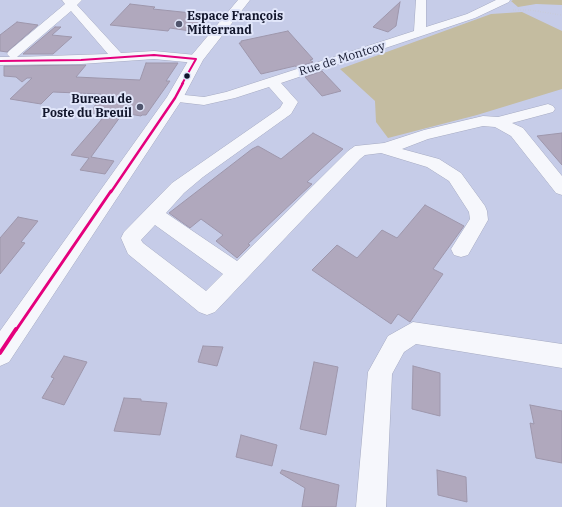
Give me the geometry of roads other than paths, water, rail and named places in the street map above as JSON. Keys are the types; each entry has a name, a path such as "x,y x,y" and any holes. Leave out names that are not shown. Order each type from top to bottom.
{"main road":[{"path":"0,353 175,98 196,59 244,0"}],"street":[{"path":"420,33 421,0"},
{"name":"Rue de Montcoy","path":"175,98 204,101 230,95 420,33 486,10 505,0"},
{"path":"4,60 72,2 118,58"},
{"path":"4,60 74,60 154,55 196,59"},
{"path":"271,81 290,102 286,111 178,188 131,238 136,248 206,305 354,155 361,150 386,149 424,135 483,121 498,122 548,109"},
{"path":"498,122 517,132 562,188"},
{"path":"386,149 433,163 455,177 478,211 479,220 461,249"},
{"path":"153,214 238,273"},
{"path":"371,507 380,372 396,344 413,333 562,356"}],"place":[{"name":"Espace François Mitterrand","path":"179,24"},
{"name":"Bureau de Poste du Breuil","path":"140,107"}]}
